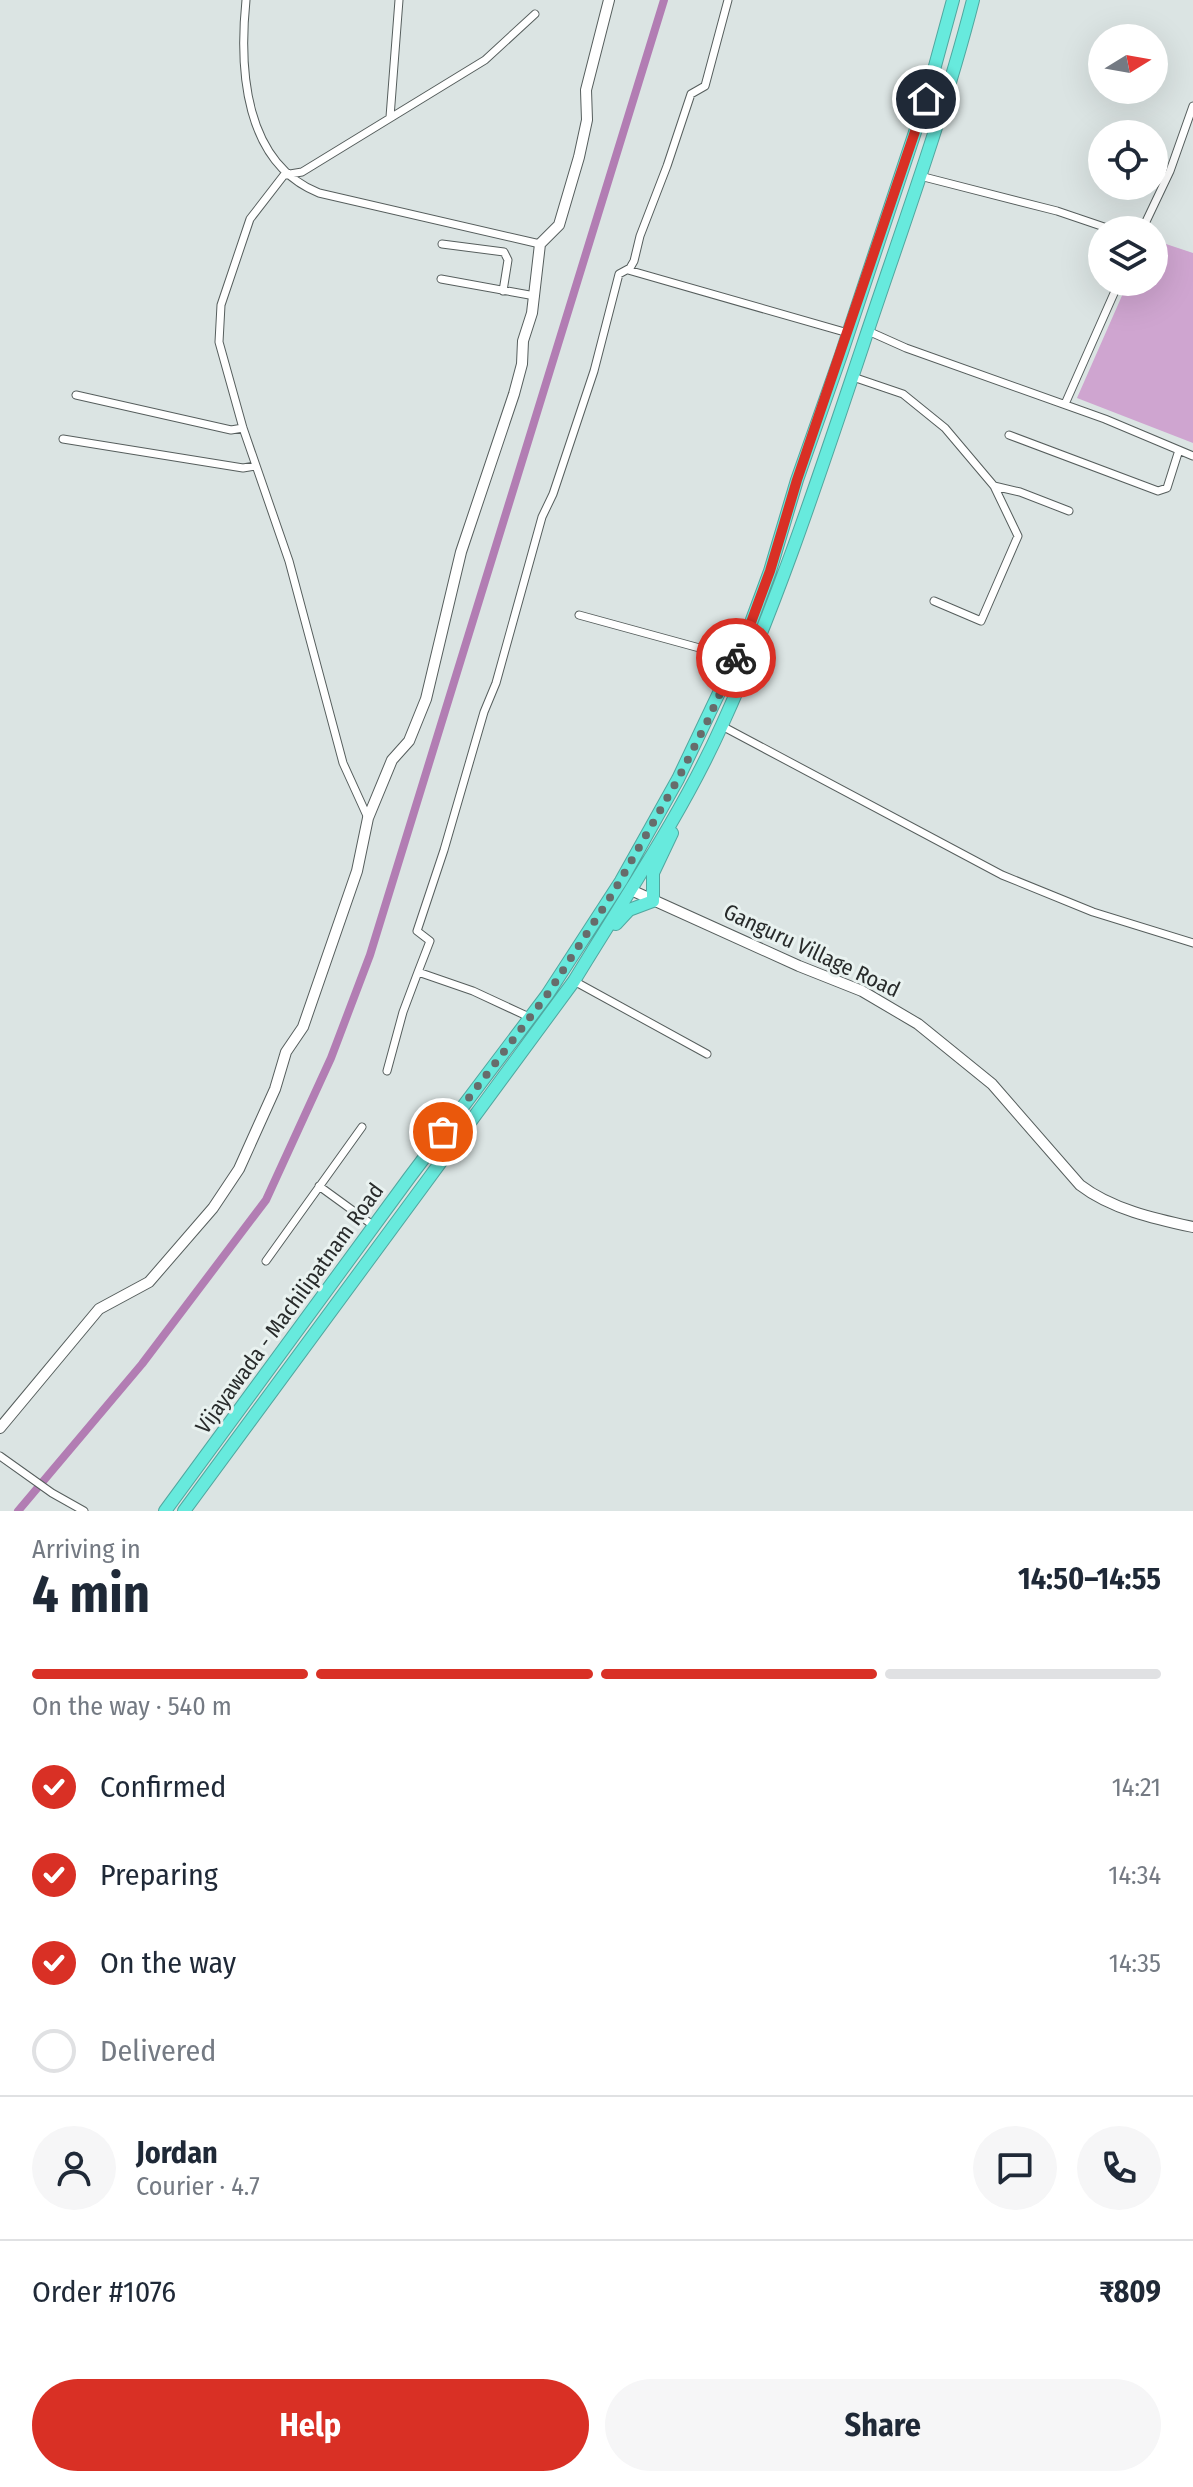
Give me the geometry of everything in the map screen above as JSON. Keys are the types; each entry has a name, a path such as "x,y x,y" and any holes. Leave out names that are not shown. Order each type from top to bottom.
{"highway":[{"name":"Vijayawada - Machilipatnam Road","path":"165,1511 554,984 652,828 708,720 746,636 770,571 797,480 926,99 953,0"},
{"name":"Vijayawada - Machilipatnam Road","path":"189,1510 574,981 631,890 722,726 776,598 853,377 920,176 973,0"},
{"path":"582,967 629,910 653,901 653,873 686,807 689,788"},
{"path":"554,984 583,952 623,891 631,890"}],"street":[{"path":"246,0 243,47 247,98 258,130 288,173 319,193 540,244"},
{"path":"390,117 399,0"},
{"path":"0,1428 99,1309 149,1282 213,1208 231,1183 275,1089 286,1052 307,1016 357,871 368,818 392,760 409,741 426,699 461,552 522,364 523,341 535,296 540,244 559,225 574,176 587,120 586,90 609,0"},
{"path":"387,1071 403,1012 430,941 417,931 420,918 444,850 484,712 496,683 542,517 553,494 594,371 619,274 628,270 634,261 691,94 705,86 728,0"},
{"path":"368,818 343,763 289,561 243,428 219,342 221,305 250,219 288,173 302,172 485,60 535,14"},
{"path":"1149,216 1170,171 1193,106"},
{"path":"920,176 1088,222"},
{"path":"442,244 504,252 508,260 503,291"},
{"path":"628,270 848,333"},
{"path":"441,279 535,296"},
{"path":"1065,404 1113,296"},
{"path":"868,331 906,348 1065,404 1193,456"},
{"path":"853,377 903,394 964,447 994,486 1018,536 981,621 934,601"},
{"path":"76,395 231,430 243,428"},
{"path":"1009,435 1158,491 1163,491 1168,485 1179,450"},
{"path":"63,439 243,468 255,466"},
{"path":"994,486 1020,492 1069,511"},
{"path":"579,615 736,658"},
{"path":"722,726 1002,875 1093,912 1193,943"},
{"name":"Ganguru Village Road","path":"631,890 892,1007 992,1084 1080,1185 1093,1195 1125,1208 1193,1227"},
{"path":"418,972 473,991 529,1017"},
{"path":"574,981 707,1054"},
{"path":"266,1261 362,1127"},
{"path":"319,1186 374,1226"},
{"path":"0,1456 52,1493 84,1511"}],"shaded area":[{"path":"1168,245 1193,253 1193,443 1077,398 1122,296 1168,296"}],"waterway":[{"path":"18,1511 142,1364 266,1200 331,1058 370,955 664,0"}],"way so far":[{"path":"443,1132 547,995 613,893 678,779 736,658"}],"route":[{"path":"736,658 770,571 797,480 926,99"}]}
